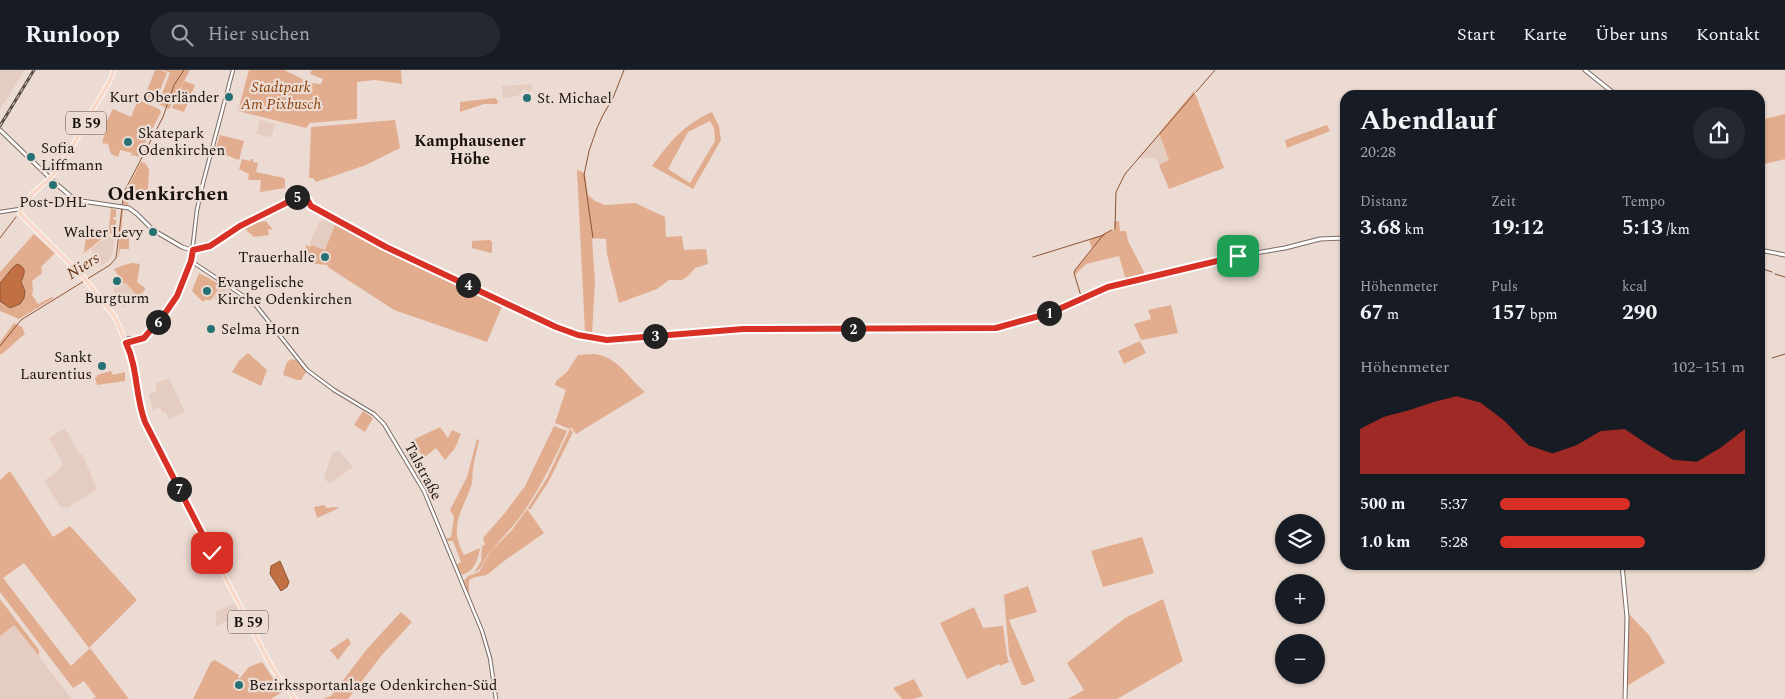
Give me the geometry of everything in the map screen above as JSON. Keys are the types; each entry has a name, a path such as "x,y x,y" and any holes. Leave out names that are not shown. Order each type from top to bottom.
{"main road":[{"name":"B 59","path":"114,70 109,85 90,115 73,148 50,178 22,205 20,214 86,279 115,317 134,362 140,406 148,428 271,664 295,699"},
{"path":"1585,70 1610,90"},
{"path":"0,130 75,200 121,206 134,211 150,228 182,247 193,250 210,246 240,226 304,194 311,206 386,247 556,327 578,335 613,340 743,329 993,328 1048,314 1099,290 1146,277 1215,260 1285,248 1321,238 1340,238"},
{"path":"1765,251 1785,254"},
{"path":"1622,570 1627,617 1625,699"}],"street":[{"path":"125,341 150,332 177,296 191,261 197,210 233,70"},
{"path":"0,212 20,209"},
{"name":"Talstraße","path":"191,261 254,303 308,370 334,390 374,414 384,424 425,493 482,631 490,658 496,699"}],"shaded area":[{"path":"0,70 25,70 0,109"},
{"path":"532,84 532,89 529,92 523,90 518,96 503,98 502,86"},
{"path":"260,120 275,124 272,136 256,134"},
{"path":"1159,133 1169,160 1159,165 1156,158 1137,158"},
{"path":"325,219 335,225 325,250 309,244 320,221"},
{"path":"109,236 111,238 114,237 113,254 107,262 100,266 91,250"},
{"path":"17,264 24,269 21,282 25,291 24,298 20,304 10,308 0,301 0,283"},
{"path":"126,283 138,297 123,308 113,289"},
{"path":"221,285 234,293 224,305 213,298"},
{"path":"169,379 185,412 169,419 166,412 163,413 160,407 153,410 149,394 156,392 155,383"},
{"path":"65,428 80,455 82,454 97,489 68,508 61,507 44,481 63,464 49,438"},
{"path":"339,451 353,467 329,484 324,477 332,453"},
{"path":"280,561 289,582 287,587 281,591 270,574 271,566"},
{"path":"235,603 241,615 216,626 216,612"},
{"path":"14,625 72,699 0,699 0,636"}],"green space":[{"path":"155,70 167,73 156,100 145,96"},
{"path":"163,70 190,70 169,109 158,104 170,73"},
{"name":"Stadtpark Am Pixbusch","path":"249,70 284,70 311,83 321,84 323,79 310,74 312,70 401,70 402,84 375,80 357,82 357,119 310,123 306,128 238,111"},
{"path":"184,81 195,85 184,112 172,108"},
{"path":"1194,91 1224,168 1169,189 1159,165 1169,160 1159,133"},
{"path":"495,98 498,101 497,104 484,104 460,112 460,102"},
{"path":"138,100 159,109 161,112 138,157 131,156 132,153 120,150 118,157 111,154 108,144 102,143 107,126 105,124 113,109 131,117"},
{"path":"712,112 719,126 721,140 693,189 652,166 678,134","holes":["710,121 714,128 715,141 690,183 668,169 688,132"]},
{"path":"1785,114 1785,159 1765,164 1765,119"},
{"path":"395,120 400,148 366,165 316,182 313,178 309,178 311,127"},
{"path":"1327,125 1330,131 1287,148 1285,140"},
{"path":"220,135 244,141 239,160 215,151"},
{"path":"242,159 250,161 253,159 253,162 258,163 256,172 284,178 285,188 260,192 261,180 248,180 249,174 239,169"},
{"path":"141,162 145,163 149,169 148,189 144,192 141,190 127,201 129,204 127,205 122,203 124,195"},
{"path":"577,170 585,173 588,195 595,201 605,205 635,203 665,217 666,237 682,236 684,250 706,249 708,264 695,268 682,280 669,280 657,289 619,303 607,254 606,239 592,238 595,282 592,334 585,332"},
{"path":"111,208 116,210 116,217 113,217 116,220 115,235 110,233 81,255 84,252 87,229 109,228"},
{"path":"121,209 123,209 121,233 129,234 129,249 120,249 118,259"},
{"path":"266,221 273,230 268,229 269,235 254,237 244,228 248,224"},
{"path":"1119,221 1120,231 1126,231 1128,241 1146,276 1126,280 1119,256 1086,264 1075,275 1075,270 1092,249 1089,240 1114,230 1114,222"},
{"path":"336,222 424,268 503,304 487,342 394,310 327,265 307,263 304,265 306,245 310,247 312,245 325,250"},
{"path":"34,234 55,253 41,267 42,273 32,281 32,295 38,304 52,297 54,298 19,319 0,311 0,272"},
{"path":"490,240 492,242 491,253 472,248 472,241"},
{"path":"132,263 140,264 137,282 145,288 138,297 126,283 123,284 114,269"},
{"path":"199,273 221,285 211,300 203,302 192,291"},
{"path":"1171,305 1178,333 1141,340 1134,324 1151,319 1148,310"},
{"path":"14,323 22,327 25,334 0,355 0,342"},
{"path":"1140,341 1146,353 1124,364 1118,351"},
{"path":"248,353 267,370 261,386 232,372 239,361"},
{"path":"593,354 616,363 645,392 576,434 571,427 570,429 555,423 566,390 555,385 556,381 567,372 578,355"},
{"path":"291,359 296,360 306,372 301,380 283,375 287,362"},
{"path":"111,371 113,375 125,372 125,381 97,385 95,378 97,375"},
{"path":"363,411 373,418 365,432 354,425"},
{"path":"554,426 567,431 543,481 521,516 474,573 481,561 482,546 485,545 483,538 525,486"},
{"path":"440,427 448,438 452,430 461,434 455,448 445,460 436,448 425,457 417,450 413,440"},
{"path":"570,429 573,432 549,481 530,510 528,508 547,478"},
{"path":"477,439 479,440 472,484 458,520 457,536 464,555 480,548 472,569 460,575 456,565 461,562 453,541 445,539 451,537 454,517 450,510 467,477"},
{"path":"10,471 53,537 70,526 137,600 89,648 24,563 3,578 71,666 90,648 129,699 93,699 96,697 84,681 73,688 0,592 0,480"},
{"path":"325,505 326,508 339,508 317,518 314,507"},
{"path":"527,509 544,533 487,575 469,580 469,596 464,581 468,576 479,572 490,552 512,530"},
{"path":"1142,537 1154,573 1103,587 1091,551"},
{"path":"1028,586 1037,612 1009,620 1035,681 1022,685 1009,654 1004,595"},
{"path":"0,599 39,650 39,656 14,625 0,636"},
{"path":"1163,599 1183,661 1117,699 1068,699 1084,690 1067,663 1125,618"},
{"path":"974,607 983,628 1003,626 1009,662 1000,666 999,664 967,679 940,623"},
{"path":"1626,611 1649,635 1665,663 1625,687"},
{"path":"401,612 412,622 381,656 348,699 323,699 331,696 367,649"},
{"path":"348,638 351,643 338,660 330,650"},
{"name":"Bezirkssportanlage Odenkirchen-Süd","path":"215,660 239,675 238,678 249,667 262,662 282,692 271,699 193,699 211,662"},
{"path":"914,679 923,696 913,699 902,699 893,688"}],"waterway":[{"name":"Niers","path":"0,346 21,320 110,265 116,258 124,192 163,117 174,85 184,70"},
{"path":"593,238 584,175 589,151 597,128 613,98 624,70"},
{"path":"1196,92 1215,70"},
{"path":"1115,229 1116,192 1125,174 1194,94"},
{"path":"0,238 16,217"},
{"path":"1081,296 1074,273 1075,270 1104,234 1112,230"},
{"path":"1033,257 1104,235"},
{"path":"1765,270 1772,272"},
{"path":"1775,274 1785,277"},
{"path":"1772,358 1785,354"}],"railway":[{"path":"0,126 34,70"}],"place":[{"name":"Kurt Oberländer","path":"229,97"},
{"name":"St. Michael","path":"527,98"},
{"name":"Skatepark Odenkirchen","path":"128,142"},
{"name":"Sofia Liffmann","path":"31,157"},
{"name":"Post-DHL","path":"53,185"},
{"name":"Walter Levy","path":"153,232"},
{"name":"Trauerhalle","path":"325,257"},
{"name":"Burgturm","path":"117,281"},
{"name":"Evangelische Kirche Odenkirchen","path":"207,291"},
{"name":"Selma Horn","path":"211,329"},
{"name":"Sankt Laurentius","path":"102,366"},
{"name":"Bezirkssportanlage Odenkirchen-Süd","path":"239,685"}],"district":[{"name":"Kamphausener Höhe","path":"470,150"},
{"name":"Odenkirchen","path":"168,194"}],"route":[{"path":"212,553 145,422 140,406 134,362 126,343 144,338 166,312 177,296 191,261 193,250 210,246 240,226 304,194 308,204 311,206 386,247 556,327 578,335 604,340 743,329 996,328 1050,313 1108,287 1238,256"}]}
